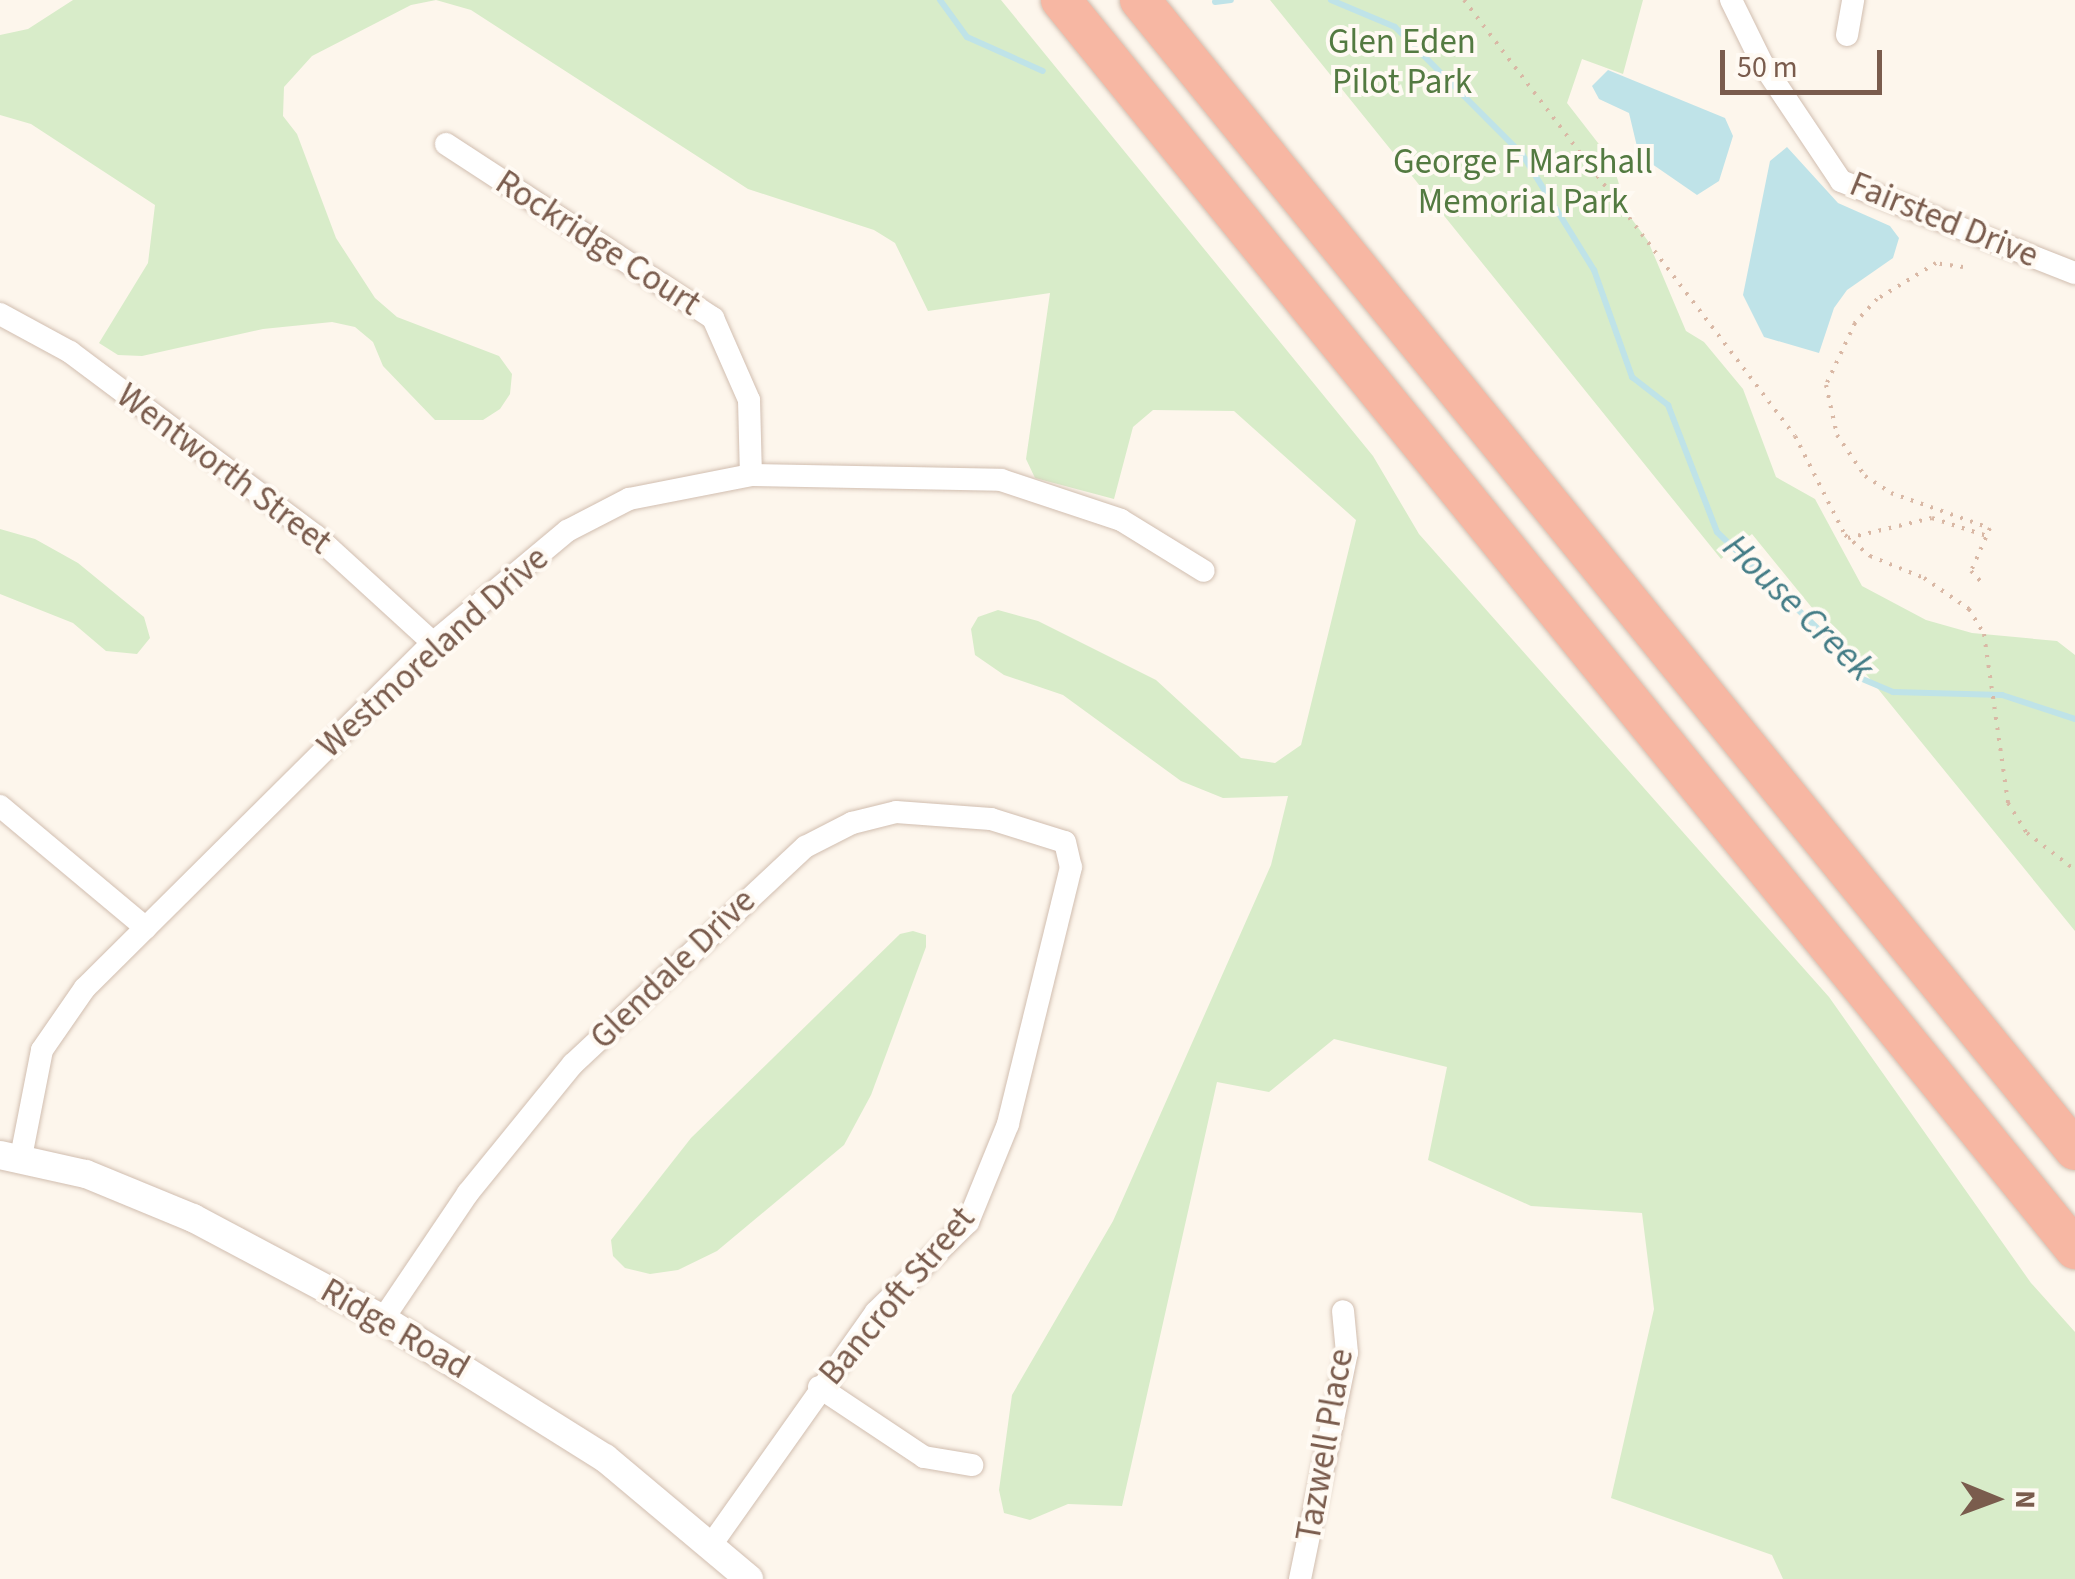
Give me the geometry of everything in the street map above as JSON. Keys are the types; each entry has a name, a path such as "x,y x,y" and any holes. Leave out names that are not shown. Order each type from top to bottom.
{"highway":[{"path":"1061,0 2075,1249"},
{"path":"1140,0 2075,1150"}],"street":[{"name":"Fairsted Drive","path":"1731,0 1762,64 1841,180 2075,273"},
{"path":"1848,36 1853,0"},
{"name":"Rockridge Court","path":"446,144 713,318 749,400 751,474"},
{"name":"Wentworth Street","path":"0,314 70,352 316,536 433,643"},
{"name":"Westmoreland Drive","path":"10,1156 42,1050 85,988 433,643 567,530 629,499 751,474 1001,480 1121,520 1204,572"},
{"path":"0,806 146,928"},
{"name":"Glendale Drive","path":"382,1319 468,1194 573,1064 805,848 852,823 896,812 991,819 1064,842 1066,849"},
{"name":"Bancroft Street","path":"711,1545 819,1386 876,1312 968,1222 989,1178 1071,868 1066,849"},
{"name":"Ridge Road","path":"10,1156 86,1174 193,1218 382,1319 605,1458 749,1579"},
{"name":"Tazwell Place","path":"1300,1579 1348,1353 1343,1311"},
{"path":"819,1386 924,1457 972,1465"}],"path":[{"path":"1464,0 1795,436 1828,512 1848,538 1870,556 1948,591 1970,609 1988,656 2008,803 2026,833 2075,870"},
{"path":"1963,267 1936,263 1866,308 1829,366 1826,385 1837,435 1865,476 1891,493 1990,528 1971,571 1984,585"},
{"path":"1848,538 1932,518 1987,536"}],"green space":[{"path":"73,0 436,0 411,5 312,56 284,87 283,116 297,134 336,238 375,298 397,317 499,356 512,374 510,394 500,409 483,420 435,420 383,366 373,342 355,327 332,322 263,329 142,356 118,355 99,343 148,263 155,205 31,124 0,115 0,35 28,29"},
{"path":"436,0 1001,0 1373,456 1419,534 1829,997 2031,1283 2075,1332 2075,1579 1783,1579 1772,1555 1611,1498 1654,1309 1642,1213 1531,1206 1428,1160 1447,1067 1334,1039 1269,1092 1217,1082 1122,1506 1068,1504 1030,1520 1004,1513 999,1490 1012,1395 1113,1221 1271,865 1288,796 1223,798 1181,781 1063,695 1004,675 975,655 971,629 978,617 998,610 1038,621 1156,680 1241,758 1275,763 1301,745 1356,520 1234,411 1153,410 1133,427 1114,499 1035,478 1026,459 1050,293 928,311 895,243 874,230 748,189 471,10"},
{"name":"George F Marshall Memorial Park","path":"1270,0 1643,0 1623,74 1582,59 1567,103 1612,161 1628,214 1648,241 1686,331 1704,342 1743,389 1776,477 1815,499 1862,586 1926,620 1972,633 2057,641 2075,655 2075,931 1752,534 1721,559"},
{"path":"0,529 35,539 78,563 144,617 150,638 137,654 106,651 73,623 0,594"},
{"path":"913,931 926,935 926,947 871,1095 844,1145 717,1251 678,1270 650,1274 625,1268 613,1256 611,1240 691,1138 900,934"}],"water":[{"path":"1608,70 1725,118 1733,136 1719,181 1697,195 1639,155 1629,113 1599,99 1592,86"},
{"path":"1787,147 1838,203 1890,226 1899,238 1893,258 1847,290 1834,308 1819,353 1764,337 1743,295 1770,161"}],"waterway":[{"name":"House Creek","path":"940,0 967,37 1043,71"},
{"name":"House Creek","path":"1215,2 1231,0"},
{"name":"House Creek","path":"1331,0 1395,27 1522,154 1594,270 1632,377 1668,405 1717,532 1840,650 1860,678 1893,692 2002,695 2075,719"}],"park label":[{"name":"Glen Eden Pilot Park","path":"1402,62"}]}
